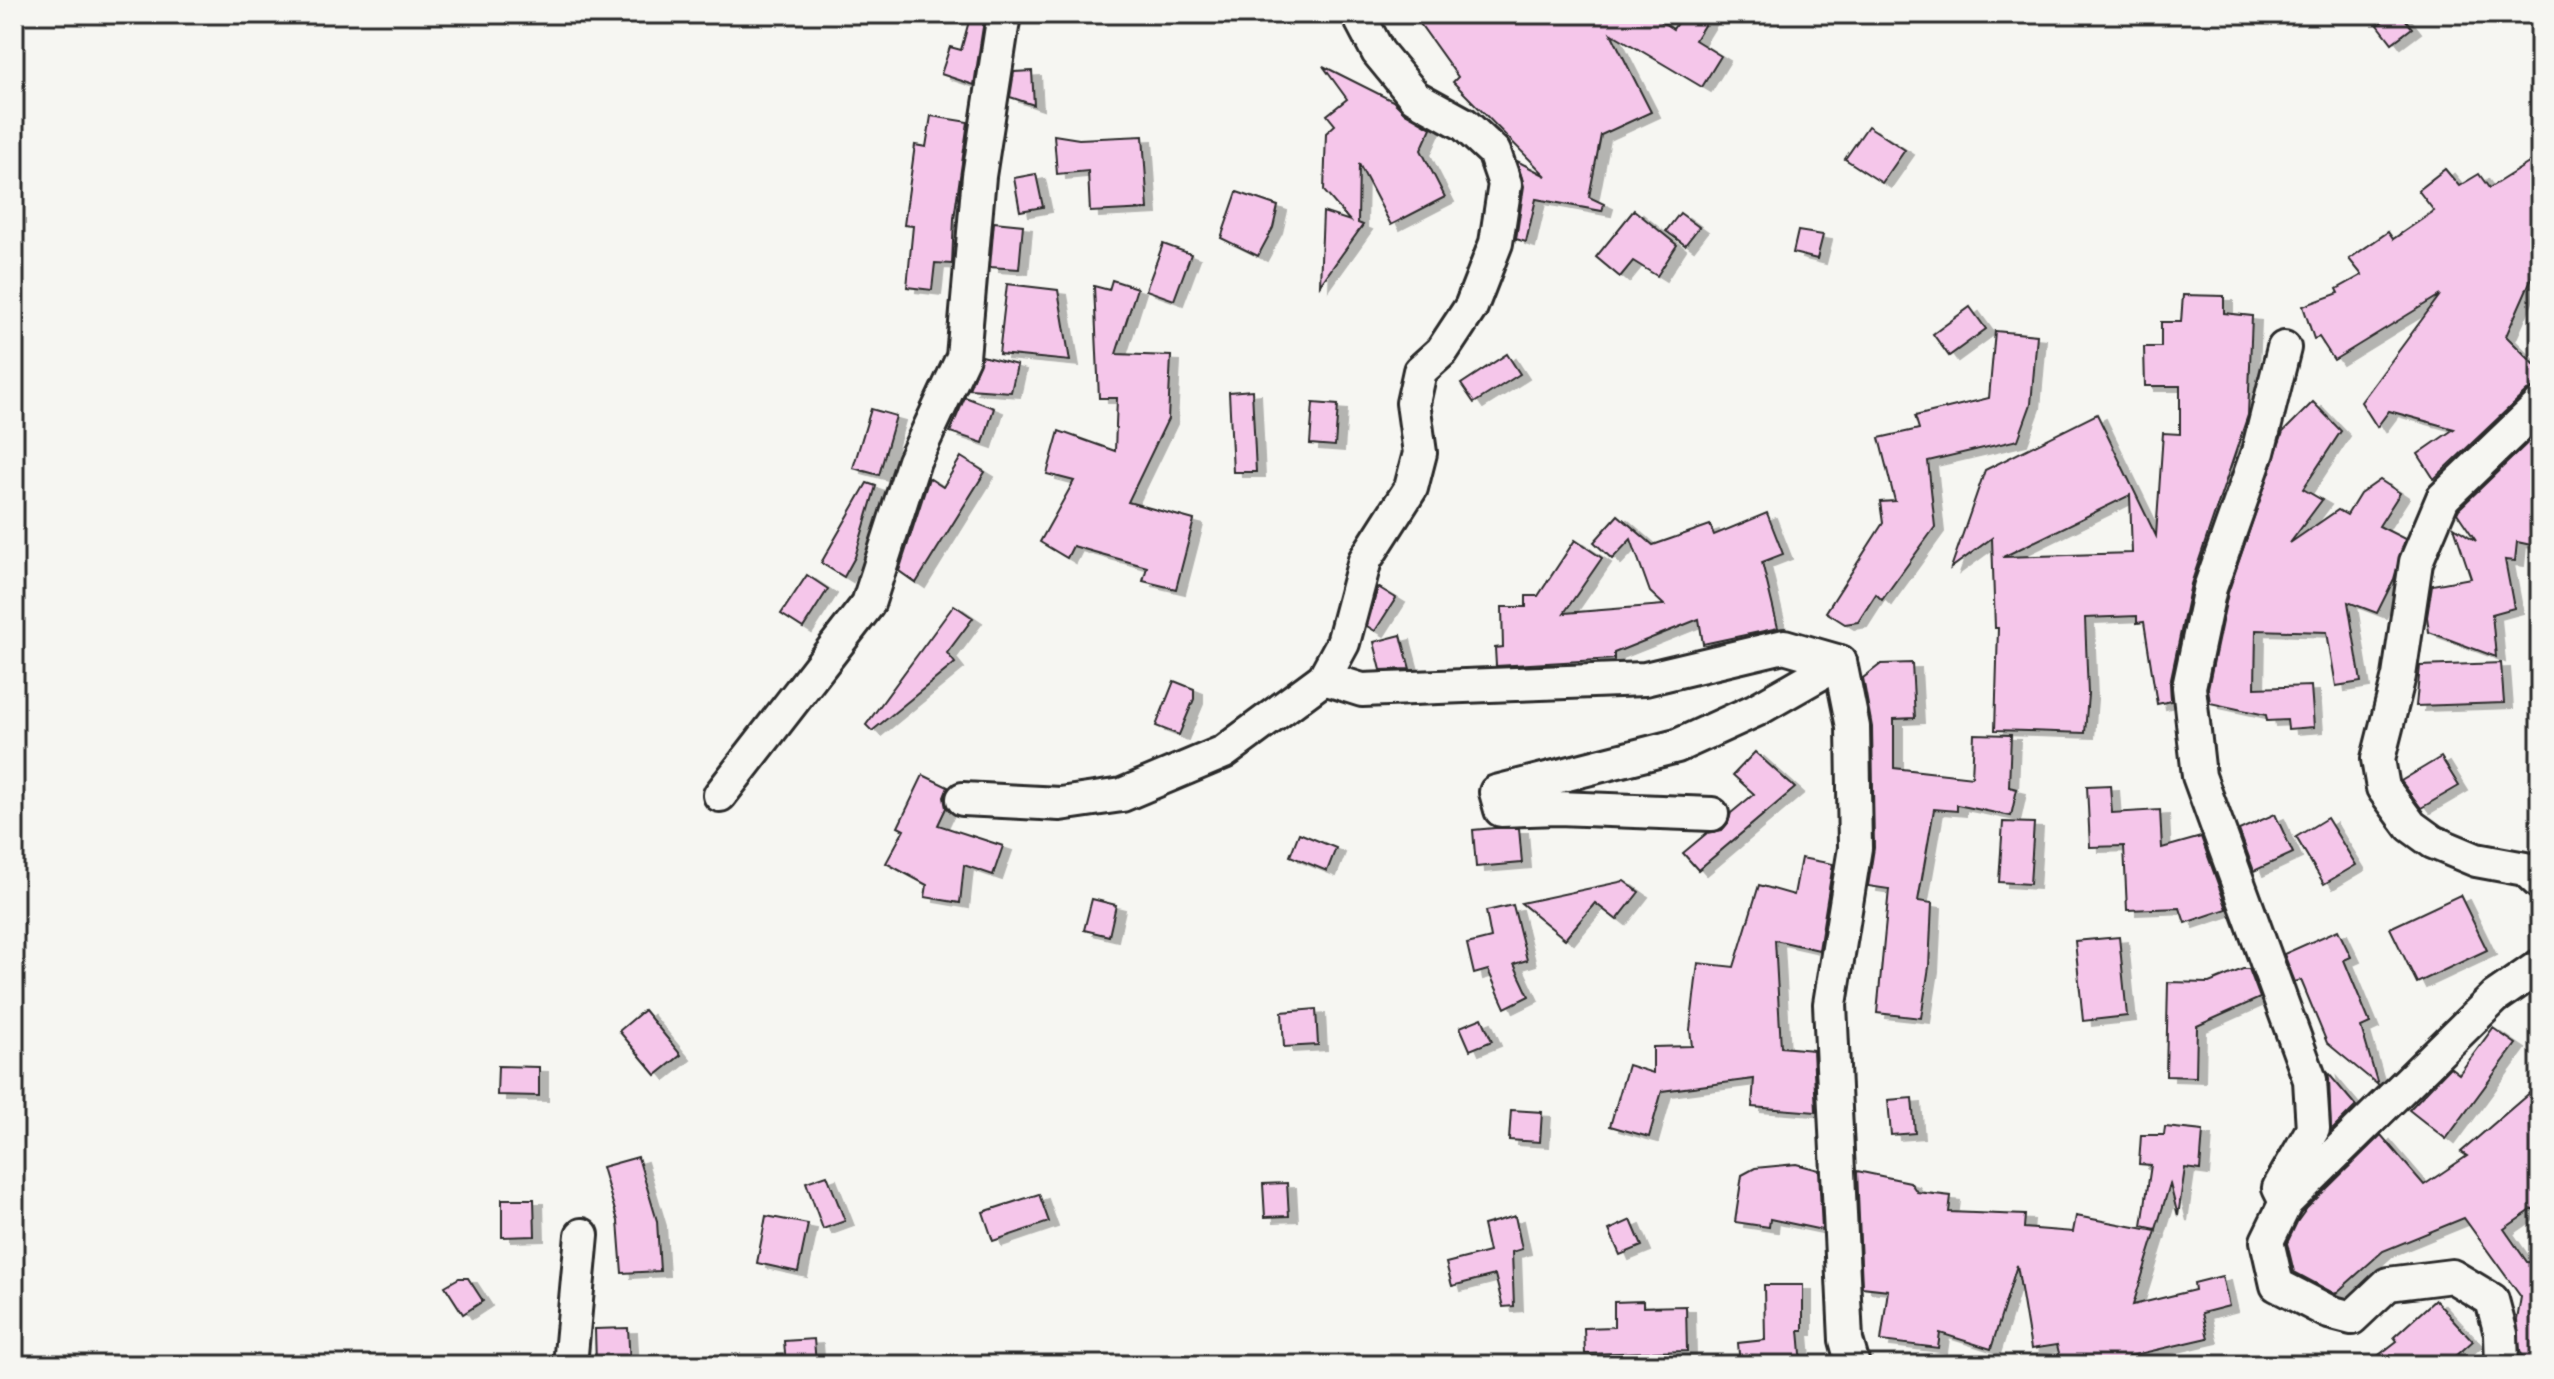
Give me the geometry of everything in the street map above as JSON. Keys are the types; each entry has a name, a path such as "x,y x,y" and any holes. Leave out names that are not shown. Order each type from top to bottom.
{"street":[{"path":"720,795 868,604 914,461 963,357 979,176 1004,14"},
{"path":"963,799 1060,804 1122,795 1224,752 1324,678 1343,643 1365,560 1411,488 1420,453 1413,403 1420,371 1442,351 1471,307 1496,243 1505,184 1494,152 1464,124 1415,97 1378,52 1358,14"},
{"path":"2284,348 2258,452 2210,588 2189,687 2199,776 2310,1080 2313,1129 2279,1188 2286,1202"},
{"path":"2540,405 2443,498 2416,562 2399,676 2378,759 2383,788 2411,826 2433,842 2476,860 2525,869 2540,883"},
{"path":"1324,678 1362,690 1645,679 1784,646 1840,662"},
{"path":"1712,814 1558,808 1501,810 1496,792 1677,746 1756,710 1840,662"},
{"path":"1840,662 1853,727 1855,848 1830,1004 1845,1325 1853,1365"},
{"path":"2502,1365 2501,1334 2492,1300 2452,1276 2388,1284 2352,1318 2329,1312 2277,1285 2267,1241 2286,1202 2495,997 2540,966"},
{"path":"570,1365 582,1235"}],"building":[{"path":"971,14 985,14 974,85 941,74 950,47 961,50"},
{"path":"1413,14 1650,14 1673,29 1683,14 1711,14 1695,40 1721,56 1702,87 1611,33 1651,112 1601,135 1589,197 1604,204 1602,211 1536,199 1526,242 1516,239 1524,186 1517,161 1546,176 1453,82 1458,77"},
{"path":"2392,14 2401,14 2412,28 2392,43 2378,25"},
{"path":"1323,66 1393,101 1405,113 1431,128 1421,150 1445,197 1391,225 1359,164 1358,223 1363,225 1320,285 1323,212 1350,221 1324,191 1326,133 1335,125 1327,115 1347,99"},
{"path":"1032,71 1034,105 1010,97 1014,72"},
{"path":"931,116 968,122 954,218 952,264 935,263 932,290 907,287 913,226 904,225 915,145 926,147"},
{"path":"1868,126 1905,150 1882,183 1845,159"},
{"path":"1054,135 1079,139 1143,136 1148,209 1090,212 1088,171 1057,174"},
{"path":"2540,156 2540,259 2506,336 2540,370 2540,387 2527,391 2434,479 2418,454 2454,429 2389,411 2377,427 2361,402 2440,295 2334,360 2319,337 2314,339 2303,306 2339,293 2337,289 2362,275 2349,259 2388,232 2393,239 2434,211 2418,190 2445,169 2459,186 2479,174 2489,188"},
{"path":"1036,174 1043,207 1020,211 1014,178"},
{"path":"1237,192 1278,206 1273,228 1258,256 1221,238"},
{"path":"1634,210 1677,245 1657,276 1633,261 1620,277 1596,257"},
{"path":"1680,213 1699,227 1685,245 1666,231"},
{"path":"994,222 1023,225 1019,269 990,267"},
{"path":"1798,231 1823,235 1817,259 1793,253"},
{"path":"1163,244 1191,254 1174,300 1146,290"},
{"path":"1112,280 1137,288 1116,354 1171,356 1168,419 1128,502 1194,520 1176,589 1143,581 1147,567 1073,546 1067,558 1040,542 1074,481 1047,474 1059,431 1115,451 1117,398 1099,398 1094,286 1109,290"},
{"path":"1007,284 1058,290 1070,361 999,354"},
{"path":"2183,295 2224,296 2224,313 2252,316 2248,415 2191,584 2170,683 2171,701 2157,704 2144,622 2137,623 2137,616 2085,618 2088,694 2085,733 1995,730 1998,628 1995,628 1992,538 1951,568 1985,470 2097,414 2156,536 2163,433 2180,434 2180,386 2145,386 2144,347 2161,347 2161,322 2181,322","holes":["2130,495 2132,553 2003,557"]},
{"path":"1970,307 1986,329 1949,356 1933,334"},
{"path":"1995,331 2037,335 2031,404 2018,440 1928,461 1935,527 1882,600 1876,594 1858,622 1845,624 1826,612 1883,523 1880,502 1895,501 1879,438 1919,429 1915,416 1989,398"},
{"path":"1507,354 1520,374 1474,403 1461,384"},
{"path":"982,356 1017,365 1011,392 969,389"},
{"path":"1252,390 1256,472 1233,472 1229,392"},
{"path":"965,397 994,408 983,443 950,432"},
{"path":"2313,402 2341,431 2303,489 2322,500 2290,543 2338,510 2347,515 2360,494 2380,480 2400,493 2379,526 2405,539 2394,579 2377,613 2348,602 2361,682 2336,686 2327,632 2256,630 2255,688 2311,686 2314,727 2288,729 2287,720 2267,721 2266,715 2210,703 2208,688 2228,593 2283,432"},
{"path":"1313,403 1338,405 1335,446 1310,444"},
{"path":"871,409 896,416 879,475 853,468"},
{"path":"2540,431 2536,546 2517,542 2515,561 2505,560 2514,608 2492,614 2496,657 2429,632 2427,617 2432,585 2471,578 2454,527 2476,541 2457,513"},
{"path":"961,457 985,472 916,583 899,571 929,478 943,487"},
{"path":"867,483 876,486 855,557 844,577 821,563"},
{"path":"1767,513 1783,554 1762,562 1778,628 1703,644 1699,619 1614,653 1614,659 1496,666 1495,648 1503,647 1502,607 1526,607 1526,596 1538,596 1575,540 1602,558 1564,613 1664,605 1650,592 1631,539 1612,559 1594,542 1618,515 1653,545 1710,525 1714,535"},
{"path":"807,575 828,589 803,628 781,614"},
{"path":"1378,587 1396,598 1375,631 1367,626"},
{"path":"954,605 973,618 947,653 955,663 872,731 866,725"},
{"path":"1401,635 1410,669 1381,670 1374,642"},
{"path":"1912,663 1915,718 1894,719 1894,768 1972,777 1974,734 2011,735 2009,787 2017,789 2011,816 1957,805 1957,811 1934,809 1918,901 1932,903 1929,967 1921,1018 1877,1013 1889,889 1868,886 1874,848 1872,727 1863,678 1881,664"},
{"path":"2501,663 2504,703 2416,706 2420,666"},
{"path":"1174,681 1194,689 1194,699 1179,735 1156,726"},
{"path":"1755,752 1795,788 1698,870 1683,853 1707,833 1722,830 1731,813 1754,794 1733,775"},
{"path":"2441,757 2459,786 2421,808 2401,781"},
{"path":"923,775 948,787 944,797 946,808 938,825 1003,846 993,875 964,865 960,903 925,897 927,885 886,863 904,830 898,827"},
{"path":"2110,785 2112,813 2160,810 2162,848 2201,837 2227,909 2185,923 2180,908 2127,910 2124,846 2090,847 2087,786"},
{"path":"2275,814 2293,853 2254,871 2239,830"},
{"path":"2327,818 2356,865 2324,884 2296,837"},
{"path":"2003,822 2034,823 2030,884 1999,882"},
{"path":"1519,828 1522,863 1476,867 1473,830"},
{"path":"1299,833 1336,848 1327,871 1290,856"},
{"path":"1801,858 1833,864 1819,950 1775,940 1781,1047 1813,1050 1816,1112 1752,1107 1754,1079 1662,1091 1649,1137 1610,1126 1628,1065 1653,1073 1653,1047 1692,1046 1690,1030 1698,963 1734,967 1759,885 1794,895"},
{"path":"1624,881 1639,892 1617,920 1595,903 1565,939 1521,903"},
{"path":"2460,895 2487,950 2417,983 2390,928"},
{"path":"1092,899 1116,905 1109,936 1084,930"},
{"path":"1513,905 1527,960 1514,964 1529,996 1505,1008 1488,970 1474,974 1467,944 1491,938 1486,911"},
{"path":"2338,930 2351,957 2344,960 2370,1023 2361,1027 2378,1085 2327,1043 2301,980 2295,982 2284,954"},
{"path":"2119,937 2127,1016 2083,1021 2075,941"},
{"path":"2249,969 2260,998 2197,1026 2196,1077 2166,1076 2168,982 2209,983"},
{"path":"1316,1009 1318,1045 1284,1047 1282,1012"},
{"path":"644,1010 681,1055 656,1075 619,1031"},
{"path":"1482,1018 1492,1041 1470,1050 1460,1027"},
{"path":"2493,1028 2516,1044 2446,1139 2409,1110 2450,1067 2459,1074"},
{"path":"498,1066 539,1067 539,1096 497,1095"},
{"path":"2328,1073 2356,1106 2331,1131 2329,1079"},
{"path":"2540,1084 2540,1204 2504,1229 2527,1262 2540,1263 2540,1365 2526,1365 2520,1350 2517,1320 2521,1297 2464,1218 2383,1251 2335,1294 2294,1272 2287,1243 2297,1222 2307,1208 2381,1135 2424,1185 2467,1156 2461,1152"},
{"path":"1912,1098 1915,1133 1891,1135 1888,1100"},
{"path":"1511,1110 1542,1112 1540,1142 1509,1140"},
{"path":"2165,1127 2203,1131 2200,1170 2185,1168 2178,1216 2170,1184 2156,1229 2142,1226 2151,1165 2139,1164 2141,1135 2164,1135"},
{"path":"638,1157 657,1221 660,1271 622,1273 618,1221 602,1167"},
{"path":"1796,1164 1819,1170 1822,1230 1770,1219 1769,1227 1735,1222 1742,1175 1755,1168"},
{"path":"1857,1171 1910,1182 1917,1192 1951,1196 1949,1212 2025,1215 2024,1228 2073,1232 2076,1216 2156,1231 2133,1305 2195,1290 2194,1283 2222,1276 2229,1306 2202,1313 2208,1338 2130,1356 2132,1365 2062,1365 2057,1345 2031,1349 2017,1265 1991,1349 1940,1333 1938,1348 1881,1341 1888,1290 1862,1287"},
{"path":"827,1175 845,1221 823,1229 806,1182"},
{"path":"1287,1183 1289,1216 1265,1217 1263,1184"},
{"path":"1039,1194 1049,1222 993,1241 983,1212"},
{"path":"502,1199 534,1199 535,1236 502,1237"},
{"path":"766,1216 808,1224 798,1272 757,1263"},
{"path":"1515,1216 1522,1249 1512,1252 1514,1306 1503,1307 1495,1275 1452,1286 1446,1263 1489,1252 1483,1225"},
{"path":"1631,1220 1642,1246 1620,1255 1609,1230"},
{"path":"459,1278 468,1278 483,1301 463,1314 445,1286"},
{"path":"1764,1285 1803,1285 1803,1330 1799,1330 1802,1365 1740,1365 1738,1343 1765,1340"},
{"path":"2435,1300 2473,1341 2446,1365 2366,1365 2397,1341 2394,1337"},
{"path":"1643,1301 1643,1307 1686,1306 1687,1351 1585,1354 1584,1328 1614,1327 1614,1302"},
{"path":"628,1328 630,1365 596,1365 595,1329"},
{"path":"814,1339 816,1365 786,1365 784,1341"}]}
